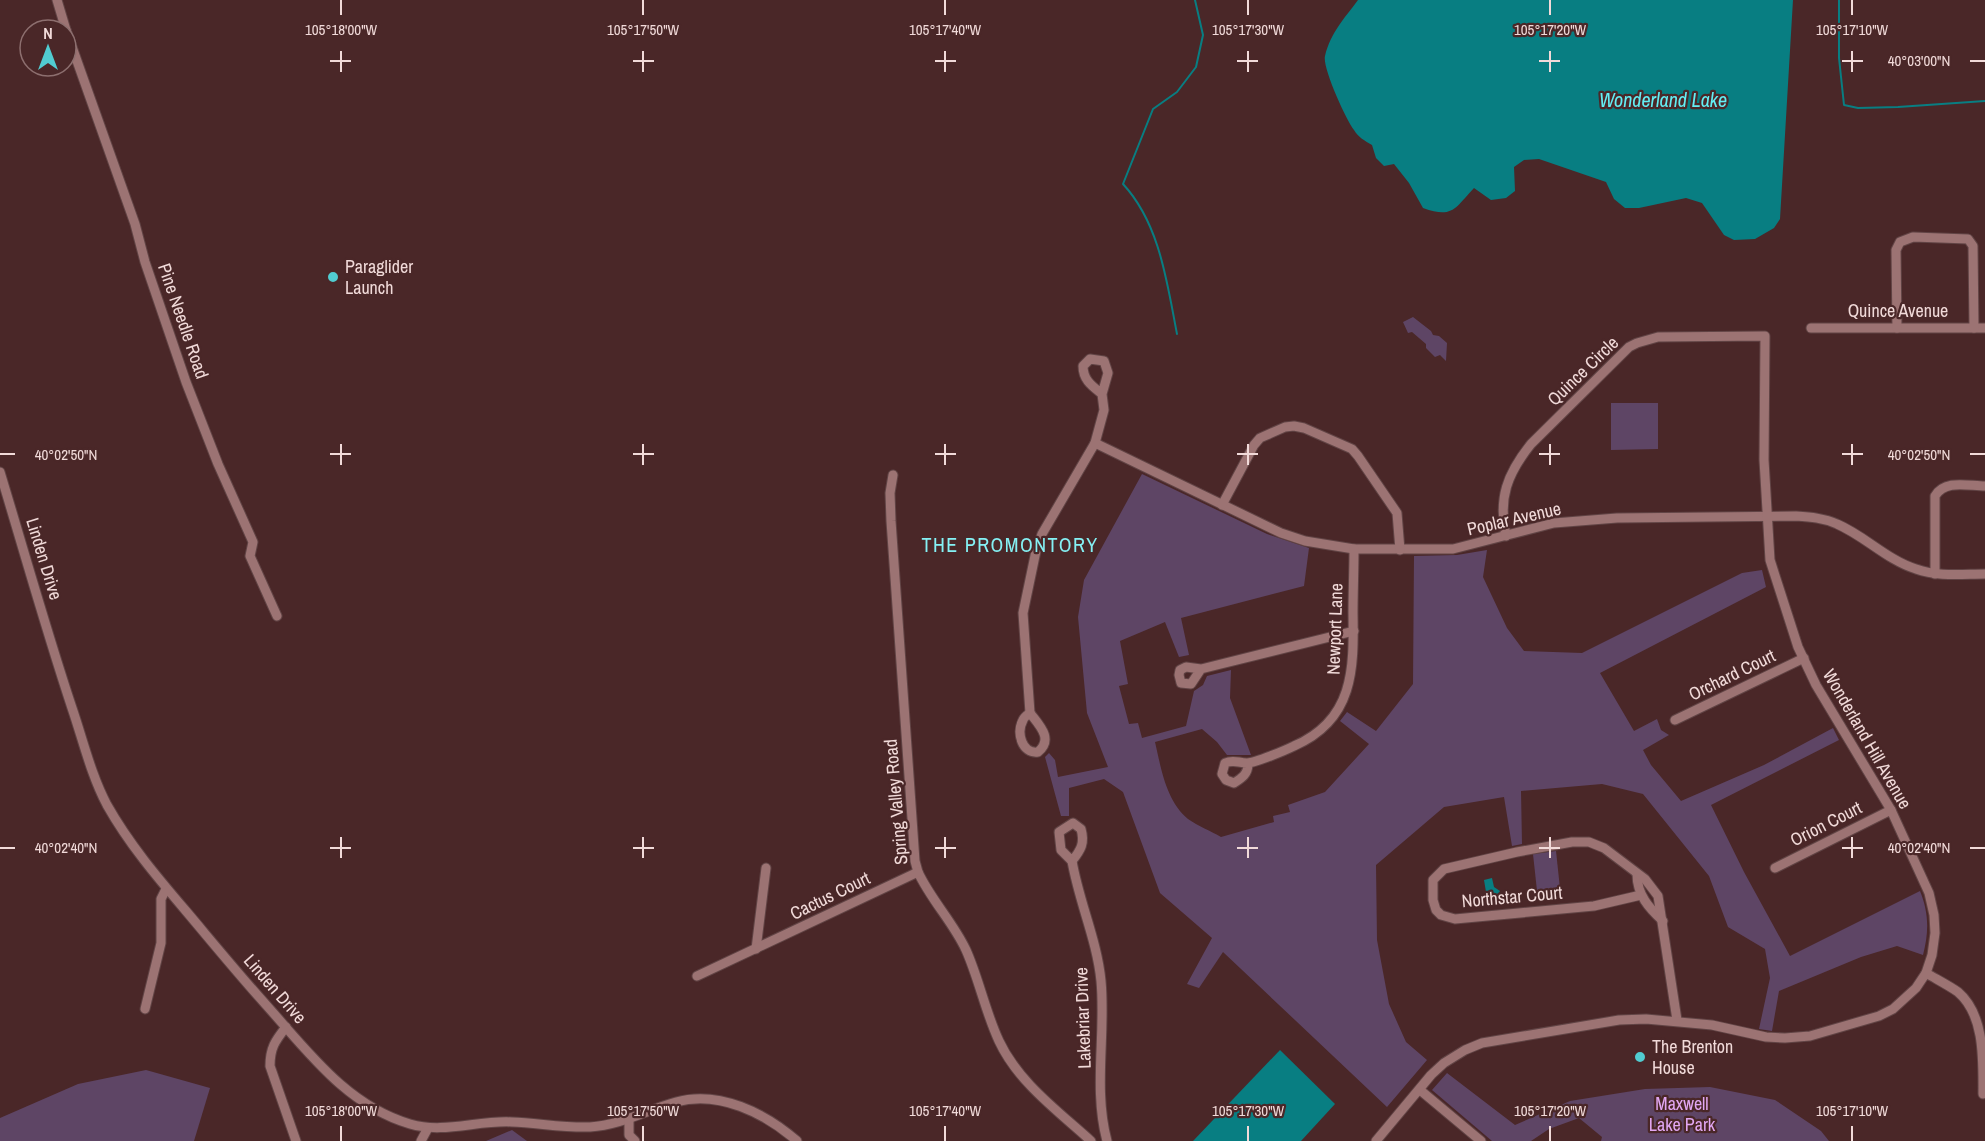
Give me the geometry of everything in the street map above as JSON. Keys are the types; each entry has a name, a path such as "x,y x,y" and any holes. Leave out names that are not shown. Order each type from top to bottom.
{"street":[{"name":"Pine Needle Road","path":"57,0 62,18"},
{"name":"Pine Needle Road","path":"78,64 135,224 145,262 186,382 253,542 250,556 277,616"},
{"path":"1897,328 1896,250 1900,242 1913,237 1971,241 1973,246 1974,328"},
{"name":"Quince Avenue","path":"1811,328 1985,328"},
{"name":"Wonderland Hill Avenue","path":"1376,1141 1444,1063 1482,1043 1619,1020 1646,1019 1677,1020 1712,1025 1766,1037 1810,1036 1879,1016 1893,1009 1911,994 1926,973 1932,955 1935,933 1929,893 1891,810 1816,685 1792,631 1773,573 1770,560 1764,460 1765,336"},
{"name":"Quince Circle","path":"1506,536 1503,521 1504,498 1509,476 1518,461 1532,444 1629,347 1658,337 1765,336"},
{"path":"1029,713 1023,613 1036,551 1042,534 1095,443 1104,410 1102,394"},
{"path":"1222,505 1260,438 1285,427 1304,428 1352,449 1358,456 1397,513 1400,550"},
{"name":"Poplar Avenue","path":"1095,443 1281,533 1305,541 1354,549 1453,549 1554,523 1607,519 1796,516 1829,521 1898,561 1917,569 1935,574 1985,574"},
{"name":"Linden Drive","path":"0,472 66,690 95,777 106,802 130,843 166,889 323,1069 346,1090 378,1110 408,1124 429,1128 491,1122 594,1127 628,1120 675,1102 714,1099 737,1105 759,1115 797,1141"},
{"name":"Spring Valley Road","path":"893,475 890,493 891,521 915,861 918,872 955,928 967,952 998,1038 1008,1058 1023,1079 1091,1141"},
{"path":"1935,574 1935,496 1939,489 1948,485 1985,486"},
{"name":"Newport Lane","path":"1248,764 1311,737 1334,714 1343,700 1353,666 1354,549"},
{"path":"1201,669 1354,631"},
{"name":"Orchard Court","path":"1674,720 1804,658"},
{"name":"Orion Court","path":"1776,868 1891,810"},
{"name":"Northstar Court","path":"1641,895 1594,906 1455,919 1441,915 1436,910 1431,890 1433,880 1444,869 1572,842 1589,842 1604,848 1645,879 1658,896 1677,1020"},
{"name":"Lakebriar Drive","path":"1072,861 1076,885 1098,960 1101,984 1101,1109 1107,1141"},
{"name":"Cactus Court","path":"756,949 766,868"},
{"name":"Cactus Court","path":"697,976 918,872"},
{"path":"1637,874 1637,886 1641,895 1650,909 1663,921"},
{"path":"145,1009 161,943 161,899 166,889"},
{"path":"1926,973 1959,993 1969,1002 1978,1017 1983,1042 1983,1094"},
{"path":"286,1027 273,1042 269,1053 270,1066 296,1141"},
{"path":"1420,1090 1481,1141"},
{"path":"628,1120 629,1135 635,1141"},
{"path":"421,1141 429,1128"}],"green space":[{"path":"1413,317 1433,335 1439,336 1447,343 1446,361 1440,355 1435,357 1426,348 1426,344 1412,332 1408,333 1403,322"},
{"path":"1611,403 1658,403 1658,449 1611,450"},
{"path":"1142,474 1267,534 1309,548 1304,586 1181,618 1189,655 1179,657 1165,622 1120,641 1128,684 1119,686 1129,724 1138,723 1142,738 1186,726 1194,691 1203,685 1207,676 1231,670 1230,698 1251,755 1227,755 1217,742 1202,729 1155,742 1169,794 1181,812 1192,822 1221,837 1274,822 1273,816 1290,812 1288,805 1325,792 1369,744 1340,721 1347,712 1376,731 1413,684 1414,556 1457,555 1487,550 1483,577 1507,628 1524,651 1582,653 1742,573 1762,570 1766,587 1600,673 1634,731 1657,719 1661,730 1669,735 1643,750 1651,765 1681,801 1764,765 1833,728 1839,740 1711,805 1744,872 1790,956 1920,891 1927,923 1923,955 1897,946 1861,957 1779,991 1772,1031 1759,1029 1770,978 1765,949 1728,927 1709,876 1643,794 1602,784 1521,791 1522,844 1512,846 1504,797 1444,807 1376,865 1377,940 1389,1004 1406,1042 1427,1060 1387,1107 1223,952 1199,988 1187,984 1212,938 1160,893 1123,792 1104,779 1069,788 1069,816 1061,816 1045,757 1049,753 1055,760 1058,777 1108,767 1087,713 1078,617 1084,580"},
{"path":"1556,851 1561,898 1538,900 1533,854"},
{"path":"146,1070 210,1088 194,1141 0,1141 0,1118 78,1084"},
{"name":"Maxwell Lake Park","path":"1447,1073 1515,1125 1570,1101 1645,1089 1710,1087 1775,1100 1821,1131 1829,1141 1601,1141 1602,1137 1579,1118 1549,1129 1531,1141 1492,1141 1432,1090"},
{"path":"512,1130 527,1141 486,1141"}],"water":[{"name":"Wonderland Lake","path":"1358,0 1793,0 1780,219 1774,228 1755,239 1734,240 1724,235 1702,203 1686,198 1639,208 1625,208 1614,199 1606,182 1539,159 1524,160 1514,167 1515,191 1506,198 1491,200 1474,188 1453,210 1441,212 1423,208 1409,183 1394,164 1384,166 1376,158 1372,145 1362,139 1350,124 1327,71 1325,56 1331,40 1338,26"},
{"path":"1492,878 1494,887 1500,891 1495,898 1486,892 1484,880"},
{"path":"1280,1050 1335,1104 1301,1141 1193,1141"}],"waterway":[{"path":"1177,334 1154,236 1136,200 1123,184 1153,109 1177,92 1196,67 1203,35 1195,0"},
{"path":"1839,0 1839,58 1844,105 1858,108 1898,107 1985,101"}],"place":[{"name":"Paraglider Launch","path":"333,277"},
{"name":"The Brenton House","path":"1640,1057"}],"district":[{"name":"THE PROMONTORY","path":"1010,545"}]}
